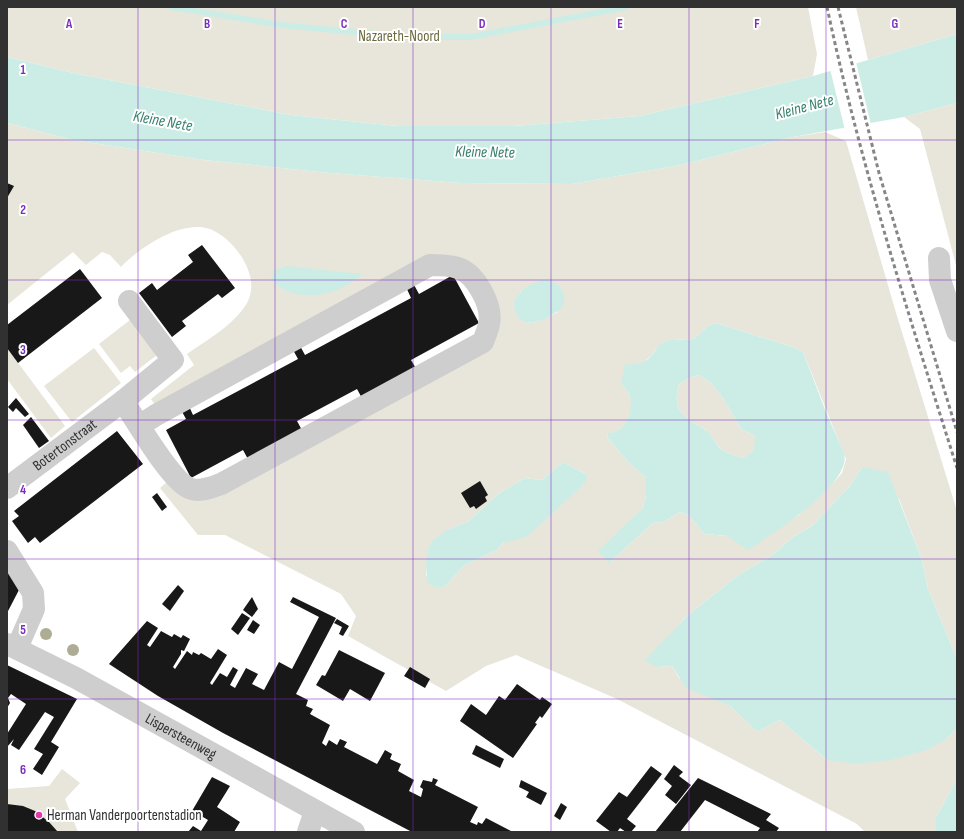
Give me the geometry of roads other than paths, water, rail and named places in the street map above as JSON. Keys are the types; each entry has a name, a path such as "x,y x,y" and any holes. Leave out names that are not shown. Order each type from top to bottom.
{"street":[{"path":"939,258 940,280 957,331"},
{"path":"122,401 139,426 170,470 180,482 190,489 204,490 221,484 482,342 489,325 490,307 470,276 460,268 447,265 430,265 156,414 139,426"},
{"name":"Botertonstraat","path":"7,488 122,401 173,360 129,301"},
{"path":"7,551 33,594 34,609 12,646"},
{"name":"Lispersteenweg","path":"12,646 76,678 354,832"},
{"path":"308,832 316,811"}],"water":[{"name":"Kleine Nete","path":"957,34 957,103 904,117 793,137 681,165 572,184 460,183 330,173 204,160 73,140 7,123 7,57 78,74 291,115 398,126 514,126 639,116 813,76"},
{"path":"286,266 362,274 353,282 342,288 316,295 304,295 291,293 280,287 271,279 275,270"},
{"path":"544,279 558,285 564,295 564,305 555,313 543,320 530,323 524,322 516,313 513,304 515,299 518,294 526,288"},
{"path":"716,323 793,347 803,352 826,412 844,453 843,465 836,479 824,493 791,520 748,550 727,536 705,534 688,515 680,512 663,522 653,523 609,563 598,551 643,508 646,495 646,478 630,464 607,437 608,433 620,429 624,425 628,420 630,413 631,400 629,394 621,384 625,364 642,363 653,354 659,344 672,339 688,340 695,338 708,326","holes":["700,375 711,383 723,398 741,429 755,436 754,451 743,458 729,454 720,448 707,431 682,414 679,408 677,402 679,384 691,377"]},
{"path":"563,462 586,474 587,479 583,485 530,534 526,537 503,543 497,550 465,565 444,587 434,587 427,582 426,563 428,549 433,540 449,529 469,521 498,494 525,478 542,480"},
{"path":"862,467 888,472 922,560 928,589 957,659 957,729 946,739 927,750 891,760 857,764 827,760 780,720 757,732 730,706 686,688 672,666 656,667 645,660 688,615 740,574 774,554 793,537 812,526 850,486"},
{"path":"957,779 957,832 936,832 936,817"}],"waterway":[{"path":"171,7 281,25 407,37 471,37 627,7"}],"railway":[{"path":"827,7 854,123 886,239 957,468"},
{"path":"838,7 879,173 957,432"}],"place":[{"name":"Herman Vanderpoortenstadion","path":"39,815"}],"park label":[{"name":"Nazareth-Noord","path":"399,36"}]}
